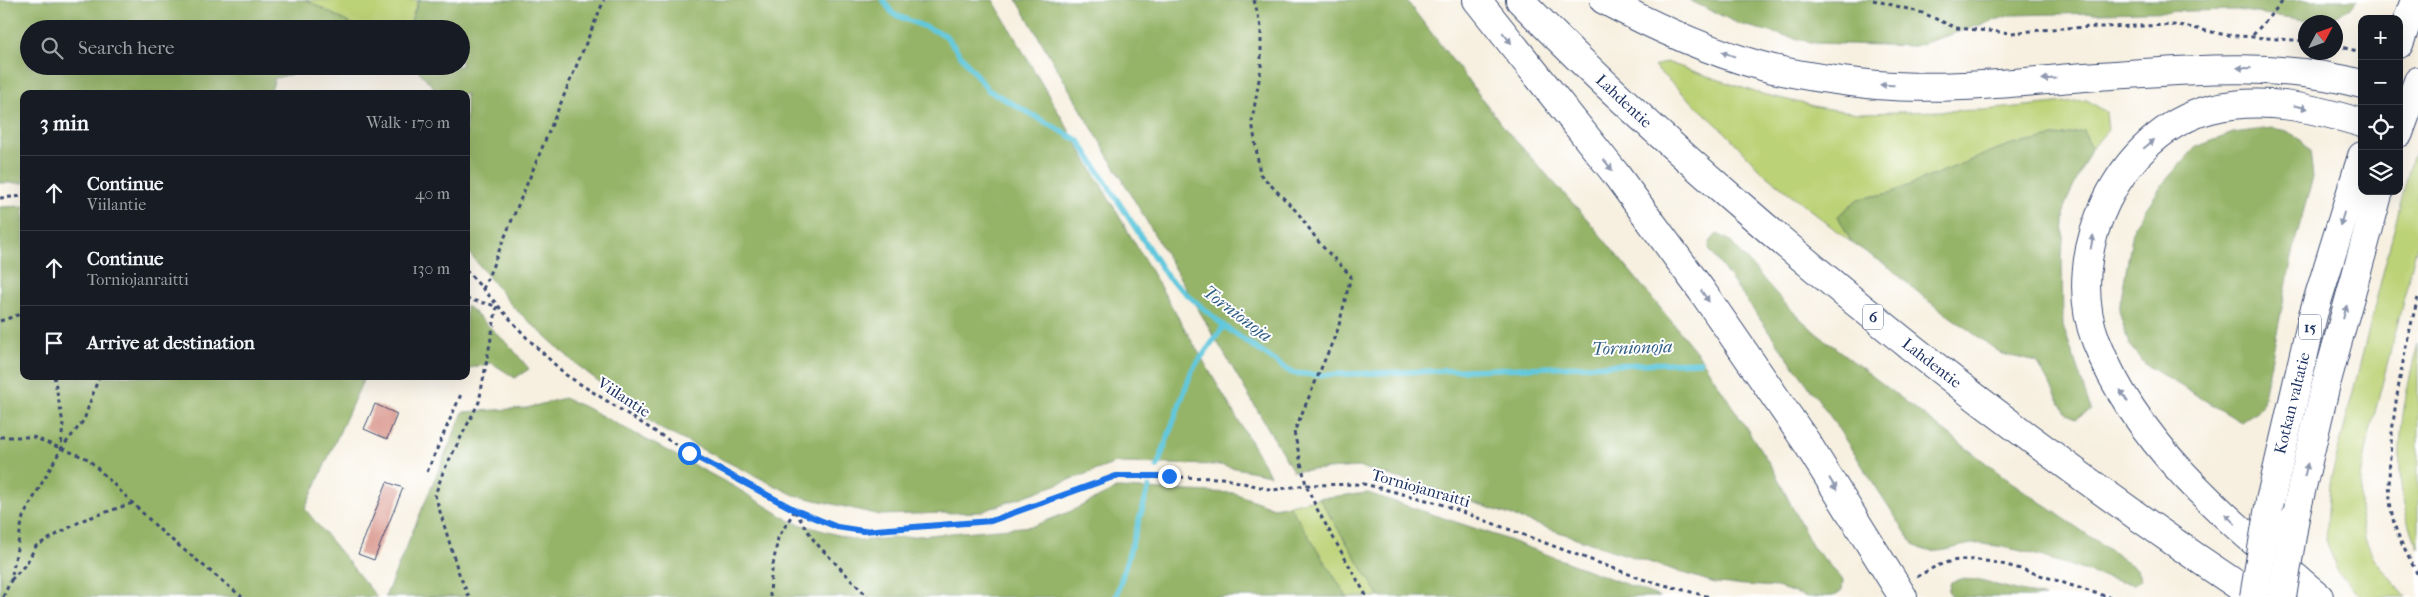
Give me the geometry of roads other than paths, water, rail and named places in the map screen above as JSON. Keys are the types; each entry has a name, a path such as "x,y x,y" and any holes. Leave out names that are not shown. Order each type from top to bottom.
{"highway":[{"path":"1477,0 1615,173 1702,291 1908,588"},
{"name":"Lahdentie","path":"1520,0 1606,85 1704,174 1810,266 1895,335 2086,480 2255,597"},
{"path":"1604,0 1645,21 1758,65 1824,78 1879,85 1951,85 2207,68 2270,69 2306,73 2358,83"},
{"path":"2403,33 2415,0"},
{"path":"2403,113 2418,81"},
{"path":"2319,597 2189,480 2142,424 2122,393 2096,340 2089,316 2086,286 2094,230 2109,197 2137,155 2171,127 2210,110 2250,103 2297,106 2358,123"},
{"name":"Kotkan valtatie","path":"2255,597 2270,501 2313,315 2358,169"},
{"name":"Kotkan valtatie","path":"2282,597 2294,517 2325,388 2378,195"}],"waterway":[{"name":"Tornionoja","path":"883,0 893,14 945,35 988,90 1079,141 1168,278 1224,326 1292,373 1317,375 1700,362"},
{"path":"1157,467 1192,370 1224,326"},
{"path":"1116,597 1149,487"}]}
